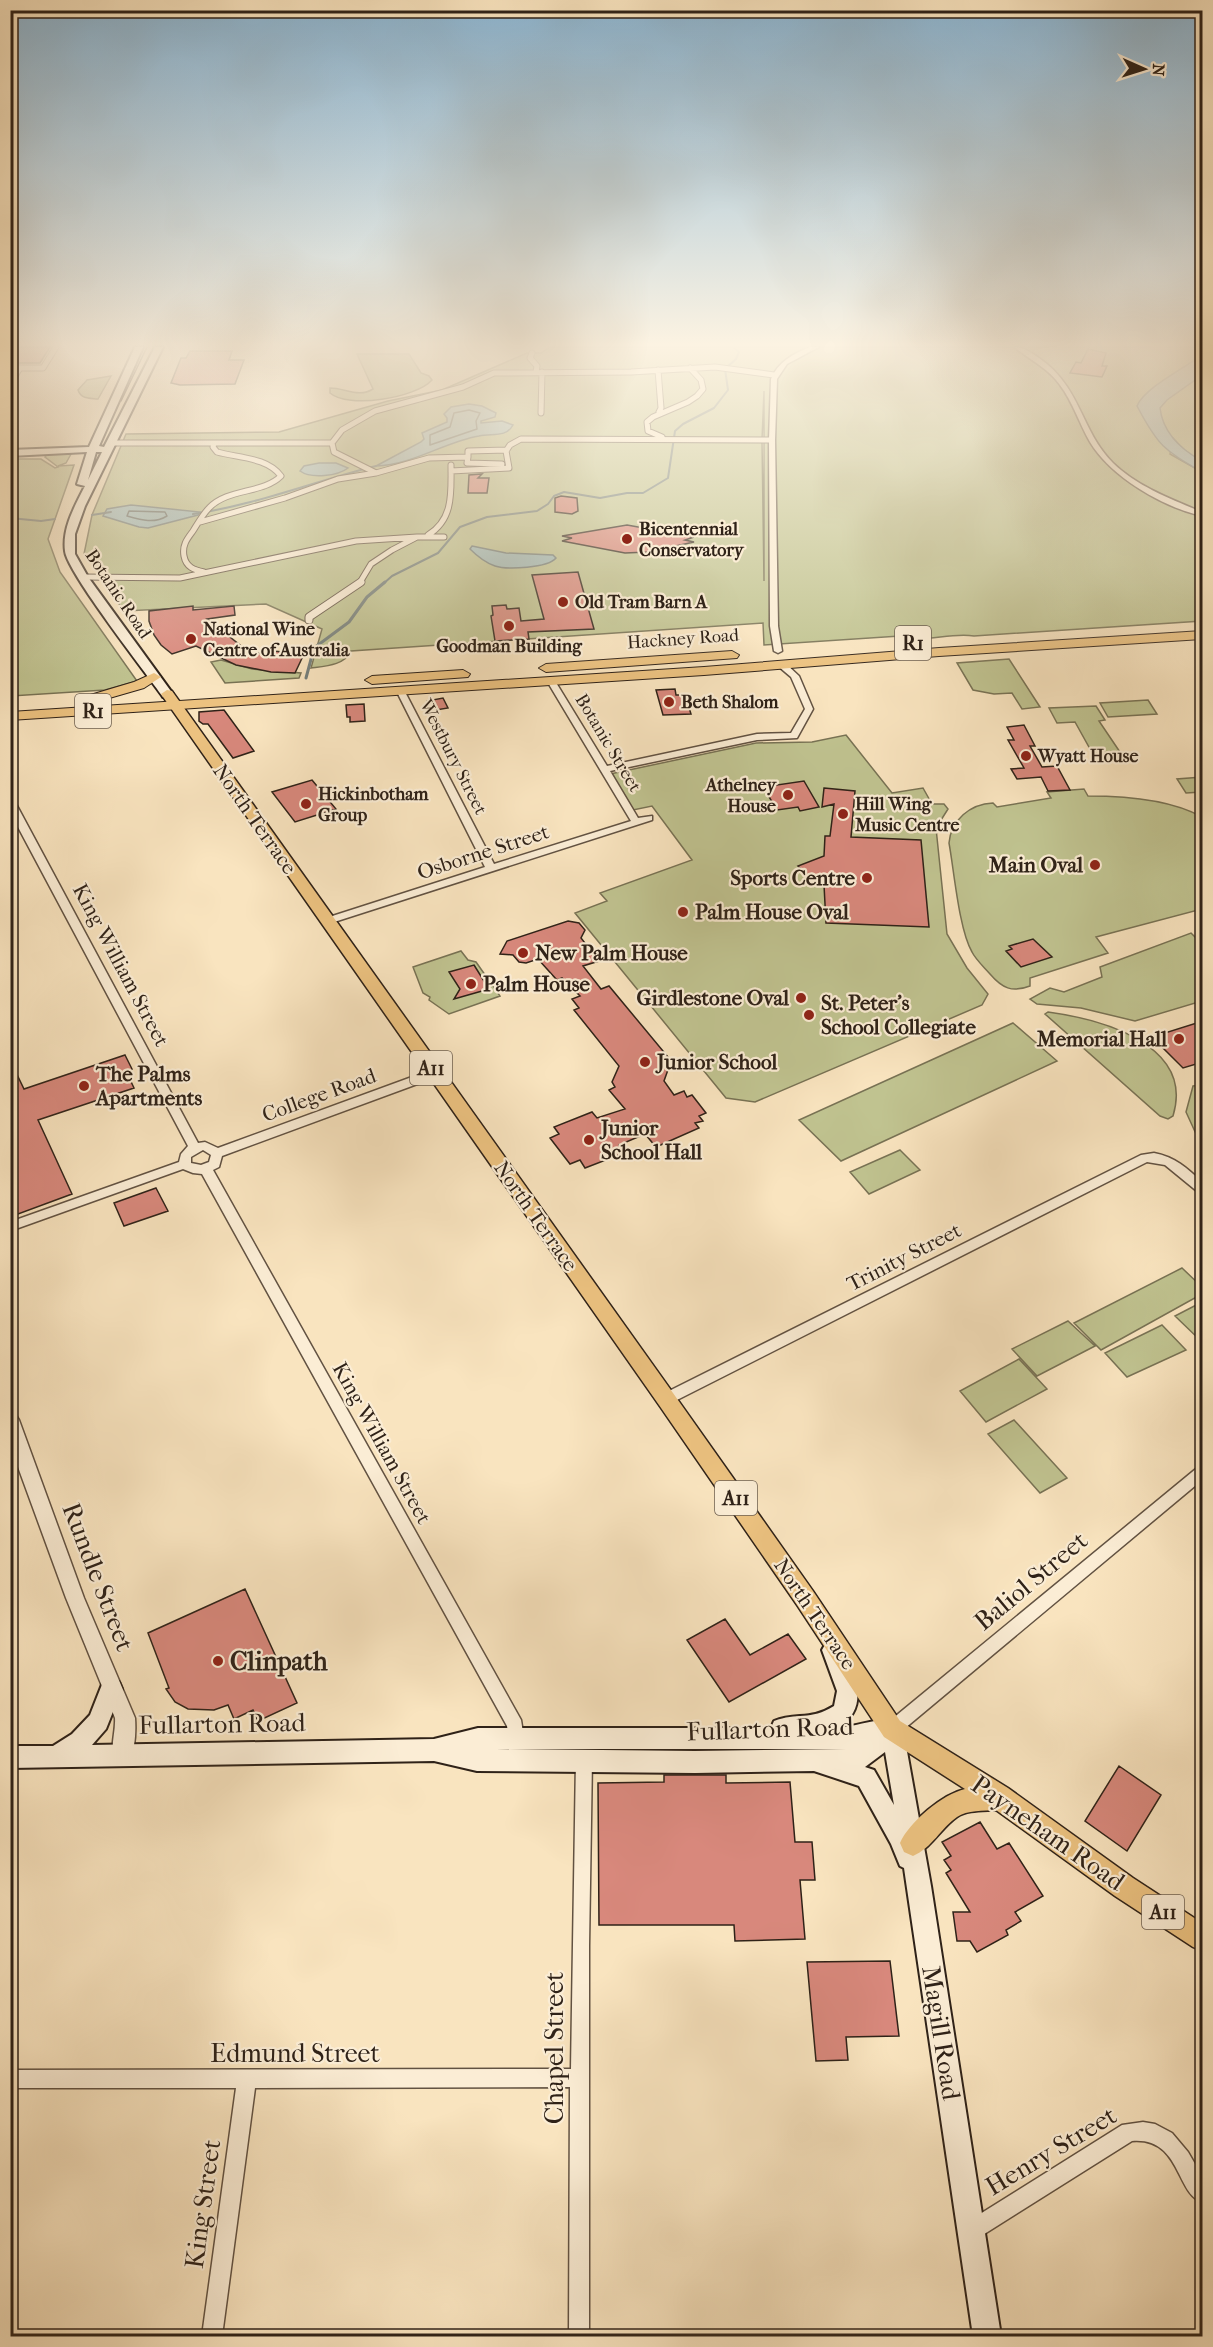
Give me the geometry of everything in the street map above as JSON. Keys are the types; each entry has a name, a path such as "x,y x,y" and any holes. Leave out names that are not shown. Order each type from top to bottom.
{"highway":[{"name":"Hackney Road","path":"171,700 350,682 779,658 1201,627"},
{"name":"Hackney Road","path":"171,700 401,692 551,681 779,658 801,662 939,652 1201,627"},
{"path":"779,658 909,649 939,652"},
{"path":"92,699 139,685 154,677"},
{"path":"350,682 373,693"},
{"name":"R1","path":"10,704 92,699 171,700"},
{"name":"R1","path":"10,716 171,700"}],"main road":[{"name":"Botanic Road","path":"80,506 83,481 91,457"},
{"name":"Botanic Road","path":"105,457 80,506 70,534 69,554 83,578 171,700"},
{"name":"North Terrace","path":"171,700 666,1399 826,1629 892,1729"},
{"path":"722,1738 788,1727 823,1725 842,1713 847,1703 848,1691 826,1629"},
{"path":"57,1756 86,1738 103,1718 111,1689"},
{"name":"Fullarton Road","path":"434,1750 477,1761 695,1762 858,1759 867,1754 892,1729"},
{"name":"Fullarton Road","path":"10,1757 434,1750 478,1739 851,1738 892,1729"},
{"name":"Payneham Road","path":"892,1729 999,1797 1124,1887 1203,1938"},
{"name":"Magill Road","path":"892,1729 920,1886 987,2337"},
{"path":"522,1739 537,1746 581,1752 584,1760"},
{"path":"807,1759 866,1778 899,1836 920,1886"},
{"path":"912,1843 948,1809 962,1802 999,1797"}],"street":[{"path":"185,577 190,571 183,554 184,543 210,506 232,495 274,483 281,476 278,471 268,465 235,457"},
{"path":"341,457 370,470"},
{"path":"309,620 309,617 358,586 374,562 420,537 439,530 444,524 450,500 452,457"},
{"path":"200,522 285,498 370,470 426,459 468,457 467,463 508,464"},
{"path":"451,471 509,468 505,457"},
{"path":"603,770 757,737 794,736 809,709 795,676 779,658 774,626 772,457"},
{"path":"1105,457 1122,473 1167,499 1203,514"},
{"path":"83,578 185,577 357,541 444,537"},
{"path":"188,565 195,570 210,573"},
{"path":"795,676 801,662"},
{"name":"Botanic Street","path":"551,681 636,822"},
{"name":"Westbury Street","path":"401,692 491,869"},
{"name":"King William Street","path":"10,802 195,1148"},
{"name":"Osborne Street","path":"327,921 650,818"},
{"name":"College Road","path":"217,1153 435,1073"},
{"path":"210,1147 217,1153 215,1164 206,1169 191,1169 185,1164 184,1157 195,1148 210,1147"},
{"name":"Trinity Street","path":"666,1399 1145,1158 1161,1157 1178,1167 1203,1189"},
{"path":"10,1227 185,1164"},
{"name":"King William Street","path":"206,1169 522,1739"},
{"name":"Rundle Street","path":"10,1420 75,1598 125,1718 126,1728 122,1755"},
{"name":"Baliol Street","path":"892,1729 1203,1472"},
{"name":"Chapel Street","path":"579,2337 584,1760"},
{"name":"King Street","path":"212,2337 247,2078"},
{"name":"Edmund Street","path":"10,2079 580,2078"},
{"name":"Henry Street","path":"972,2231 1129,2132 1141,2129 1163,2136 1203,2193"}],"green space":[{"path":"45,457 70,457 66,463 58,466 74,465 48,539 60,572 137,681 105,690 11,696 11,459 41,459 55,468 58,467"},
{"path":"117,457 762,457 764,581 764,457 1174,457 1202,472 1202,621 974,636 955,635 918,639 900,636 764,645 763,623 351,651 340,662 311,668 322,629 266,604 124,611 102,579 103,576 84,554 92,515"},
{"path":"1009,659 1040,707 1022,709 1012,693 994,694 973,690 957,663"},
{"path":"221,660 252,669 301,673 299,678 225,683 211,662"},
{"path":"1148,700 1157,714 1108,717 1100,703"},
{"path":"1096,706 1105,720 1099,721 1124,758 1094,756 1075,722 1057,723 1049,708"},
{"path":"846,735 892,793 923,788 932,804 944,804 948,809 936,828 947,934 967,968 988,994 982,1005 755,1102 726,1098 575,913 607,901 600,893 692,860 652,806 633,810 610,774 756,743 812,742"},
{"path":"1202,777 1202,792 1186,793 1177,779"},
{"path":"1084,789 1088,796 1161,802 1202,817 1202,909 1096,937 1108,953 1030,978 1030,986 1018,989 1008,988 999,983 980,963 967,942 949,843 953,827 963,815 977,806 993,803 997,807 1051,798 1047,792"},
{"path":"1191,933 1202,944 1202,1001 1135,1021 1081,1008 1037,1004 1030,999 1050,988 1064,992 1102,977 1100,967"},
{"path":"461,951 468,960 476,962 500,996 449,1014 423,993 413,967"},
{"path":"1048,1012 1093,1021 1116,1029 1157,1053 1170,1070 1176,1091 1173,1116 1168,1119 1160,1116 1045,1014"},
{"path":"1013,1023 1057,1061 841,1161 799,1120"},
{"path":"1202,1085 1202,1147 1186,1112 1193,1086"},
{"path":"900,1150 920,1170 869,1194 850,1172"},
{"path":"1182,1268 1202,1287 1202,1294 1101,1350 1074,1323"},
{"path":"1202,1302 1202,1342 1175,1316"},
{"path":"1068,1321 1095,1346 1037,1376 1012,1349"},
{"path":"1162,1325 1186,1350 1127,1377 1105,1353"},
{"path":"1019,1359 1047,1389 986,1422 960,1391"},
{"path":"1014,1420 1067,1478 1040,1493 988,1434"}],"water":[{"path":"394,457 420,457 390,465 376,466"},
{"path":"1177,457 1195,457 1202,461 1202,472"},
{"path":"336,463 348,468 324,476 300,471 304,466"},
{"path":"131,505 200,512 198,515 148,528 103,516 107,509"},
{"path":"472,546 506,553 553,555 556,558 536,566 501,567 482,559 470,549"}],"building":[{"path":"482,474 478,478 489,478 487,493 468,493 469,475"},
{"path":"561,496 577,498 578,511 572,514 555,512 555,498"},
{"name":"Bicentennial Conservatory","path":"627,525 694,537 685,540 694,542 648,552 625,553 562,541 572,538 562,536"},
{"name":"Old Tram Barn A","path":"578,572 594,629 528,632 529,639 495,641 491,616 493,615 492,606 506,605 507,609 519,608 521,621 544,619 532,575"},
{"name":"National Wine Centre of Australia","path":"193,606 193,610 234,606 235,615 207,619 251,651 269,655 273,651 304,654 295,673 271,672 236,665 196,646 172,654 154,635 149,621 149,611"},
{"name":"Beth Shalom","path":"675,689 676,695 685,695 691,714 663,715 656,690"},
{"path":"443,698 448,708 430,711 427,701"},
{"path":"364,704 365,721 350,722 346,705"},
{"path":"224,710 254,751 233,758 208,724 199,721 199,712"},
{"name":"Wyatt House","path":"1024,725 1035,746 1030,746 1042,767 1057,766 1070,790 1048,791 1041,777 1017,779 1011,769 1024,768 1008,740 1014,740 1007,727"},
{"name":"Hickinbotham Group","path":"312,780 336,809 295,822 272,792"},
{"name":"Athelney House","path":"804,781 819,807 800,811 798,807 777,810 763,787"},
{"name":"Sports Centre","path":"824,788 855,791 851,837 921,840 929,927 826,923 824,885 818,885 798,866 824,856 825,836 830,836 834,804 822,807"},
{"path":"568,921 579,923 585,930 581,938 599,961 583,966 601,989 609,986 668,1057 669,1067 664,1081 674,1095 684,1091 687,1097 692,1095 706,1113 699,1116 703,1121 695,1123 699,1128 656,1147 645,1134 619,1145 624,1153 585,1168 580,1160 570,1164 550,1138 559,1134 554,1127 592,1112 597,1118 625,1109 609,1090 615,1087 612,1082 619,1066 574,1010 579,1008 572,999 580,996 562,978 557,980 538,959 526,963 519,962 513,955 500,954 507,941"},
{"path":"1033,939 1052,957 1021,967 1006,951 1012,949 1009,946"},
{"name":"Palm House","path":"474,965 489,989 454,999 460,989 449,972"},
{"name":"Memorial Hall","path":"1203,1021 1203,1062 1183,1068 1152,1037"},
{"path":"125,1055 132,1069 126,1071 134,1088 38,1120 72,1194 10,1217 10,1060 24,1089"},
{"path":"156,1188 168,1211 124,1226 114,1203"},
{"name":"Clinpath","path":"245,1589 297,1703 258,1721 253,1710 234,1719 228,1705 214,1710 188,1709 175,1702 166,1689 169,1688 148,1633"},
{"path":"725,1619 750,1655 788,1634 806,1659 729,1702 687,1640"},
{"path":"1119,1766 1161,1795 1127,1851 1085,1821"},
{"path":"664,1775 726,1775 726,1783 790,1782 795,1842 812,1842 815,1880 800,1880 805,1939 735,1941 734,1925 599,1925 598,1783 664,1782"},
{"path":"980,1822 997,1849 1009,1843 1043,1896 1015,1912 1021,1921 1006,1930 1008,1935 977,1952 970,1941 957,1941 953,1912 970,1912 946,1873 951,1870 944,1860 951,1856 942,1842"},
{"path":"890,1961 899,2036 846,2037 848,2060 816,2061 807,1962"}],"waterway":[{"path":"383,584 392,576 438,553 460,527 487,517 537,511 548,504 554,496 564,492 600,498 627,493 643,493 668,478 671,457"},
{"path":"193,514 263,499 376,466"},
{"path":"92,515 111,512"},
{"path":"10,518 41,521 55,519"},
{"path":"306,678 314,648 349,622 367,597 385,582"}],"place":[{"name":"Bicentennial Conservatory","path":"627,539"},
{"name":"Old Tram Barn A","path":"563,602"},
{"name":"Goodman Building","path":"509,626"},
{"name":"National Wine Centre of Australia","path":"191,639"},
{"name":"Beth Shalom","path":"669,702"},
{"name":"Wyatt House","path":"1026,756"},
{"name":"Athelney House","path":"788,795"},
{"name":"Hickinbotham Group","path":"306,804"},
{"name":"Hill Wing Music Centre","path":"843,814"},
{"name":"Main Oval","path":"1095,865"},
{"name":"Sports Centre","path":"867,878"},
{"name":"Palm House Oval","path":"683,912"},
{"name":"New Palm House","path":"523,953"},
{"name":"Palm House","path":"471,984"},
{"name":"Girdlestone Oval","path":"801,998"},
{"name":"St. Peter's School Collegiate","path":"809,1015"},
{"name":"Memorial Hall","path":"1179,1039"},
{"name":"Junior School","path":"645,1062"},
{"name":"The Palms Apartments","path":"84,1086"},
{"name":"Junior School Hall","path":"589,1140"},
{"name":"Clinpath","path":"218,1661"}]}
